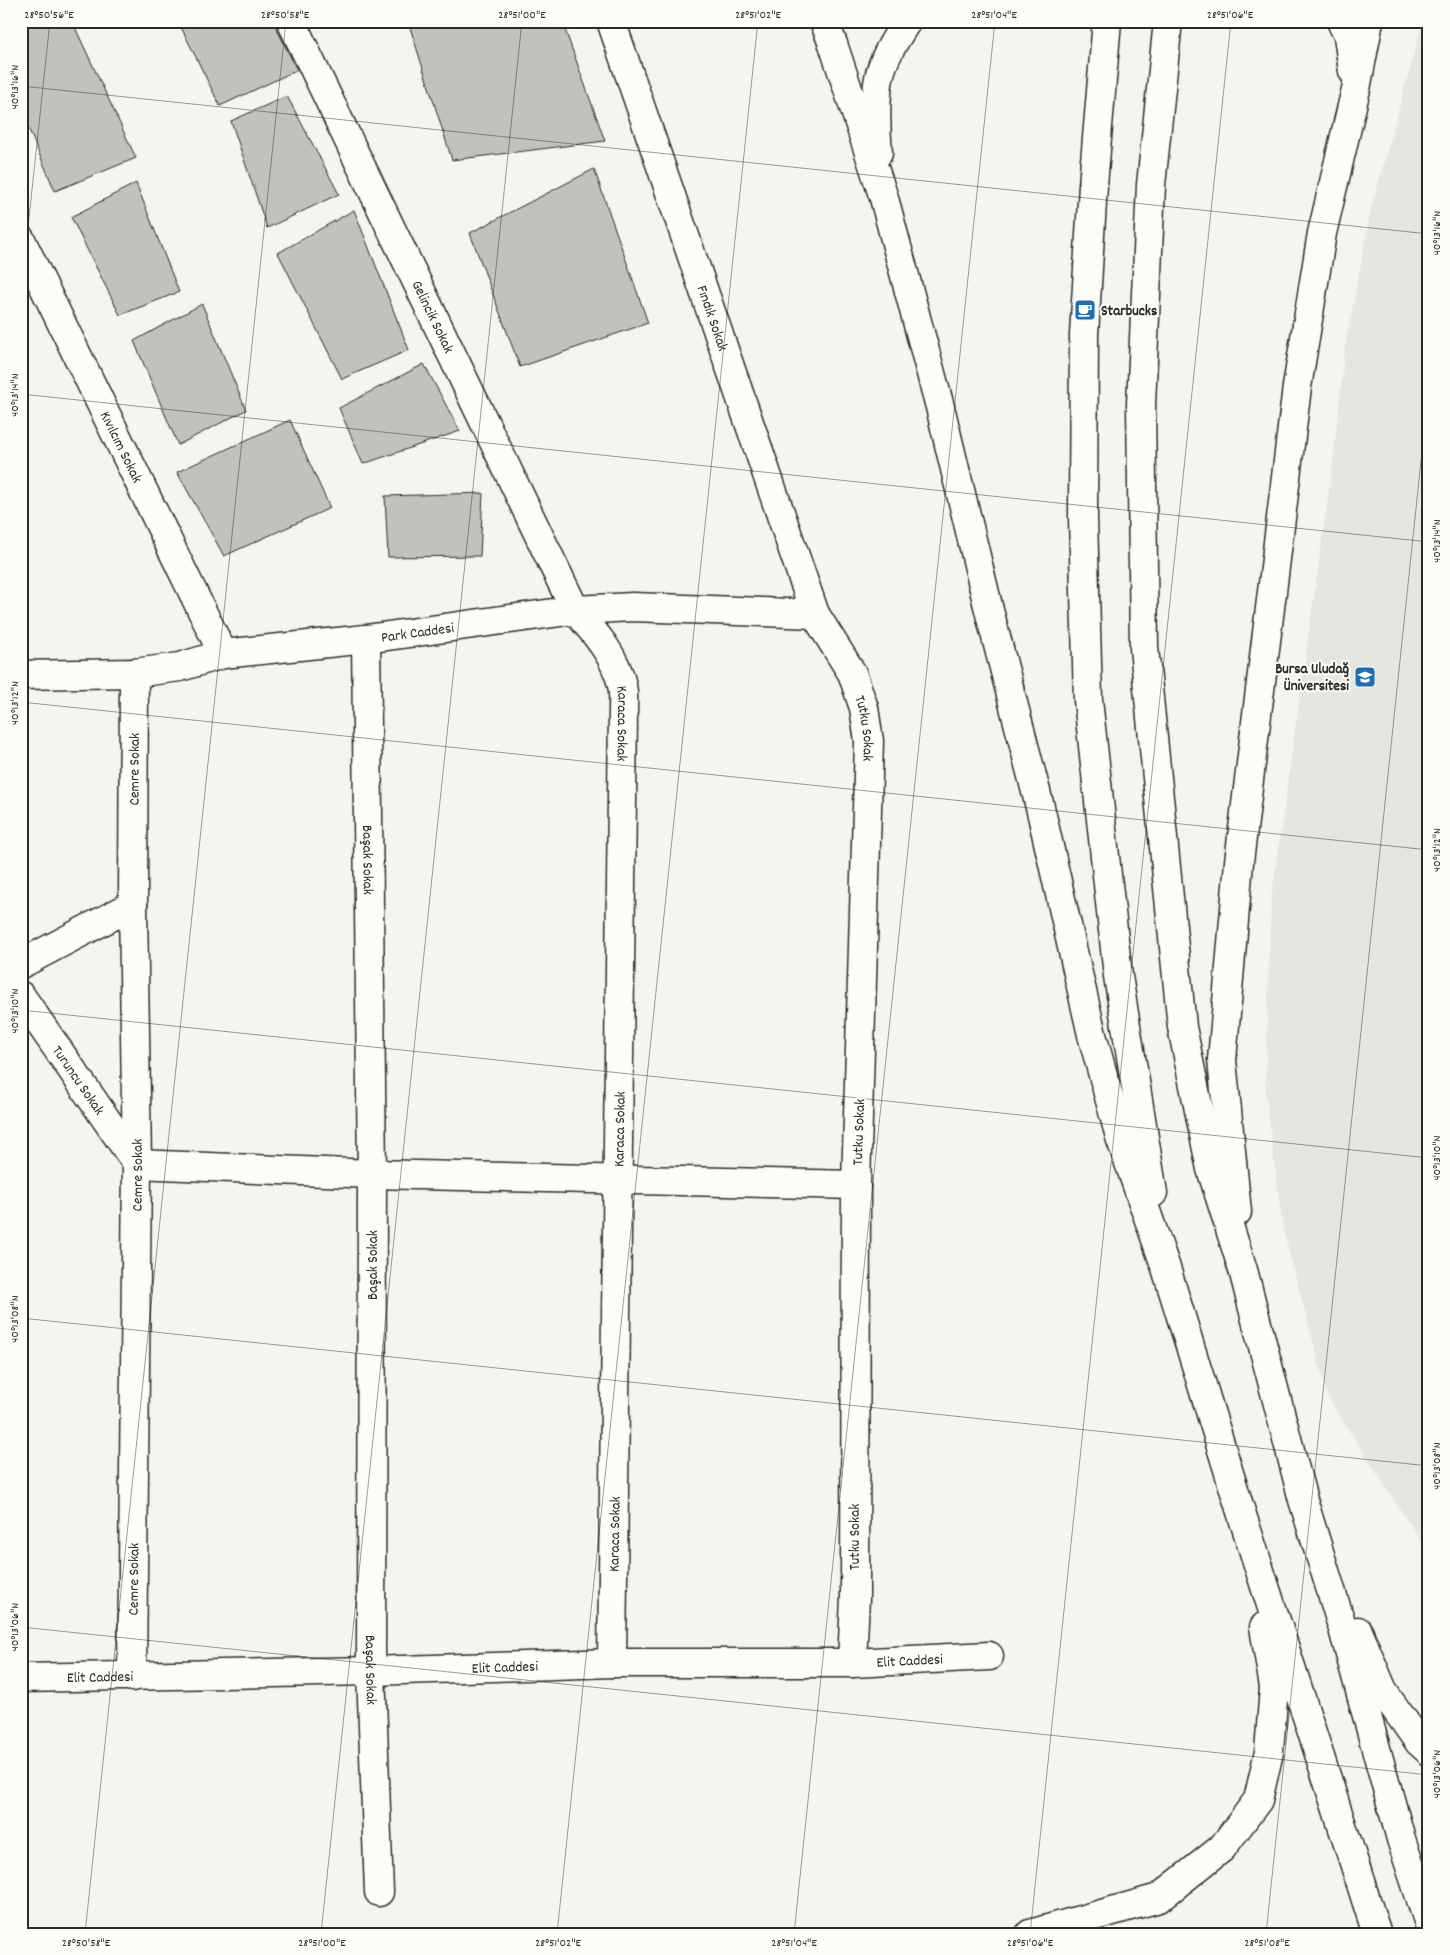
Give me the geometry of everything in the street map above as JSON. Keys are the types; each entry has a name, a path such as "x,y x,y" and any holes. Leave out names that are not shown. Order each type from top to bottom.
{"main road":[{"name":"Gelincik Sokak","path":"291,21 575,610"},
{"name":"Fındık Sokak","path":"611,21 815,614"},
{"path":"824,21 884,198 940,407 989,610 1041,811 1092,1036 1120,1137 1166,1268 1242,1515 1377,1934"},
{"path":"884,198 876,136 879,77 893,43 907,21"},
{"path":"1107,21 1092,185 1084,335 1083,518 1088,700 1118,976 1166,1268"},
{"path":"1168,21 1151,185 1141,394 1144,648 1182,1027 1211,1169 1243,1270 1302,1500 1343,1629 1401,1840 1429,1924"},
{"path":"1341,21 1348,36 1356,89"},
{"path":"1243,1270 1222,1060 1239,862 1297,387 1322,233 1356,89 1369,21"},
{"name":"Kıvılcım Sokak","path":"21,240 223,654"},
{"name":"Park Caddesi","path":"21,675 134,673 180,667 223,654 366,639 575,610 633,607 815,614"},
{"name":"Karaca Sokak","path":"575,610 606,647 616,666 622,687 612,1663"},
{"name":"Tutku Sokak","path":"815,614 852,673 864,708 869,741 856,1185 855,1598 852,1663"},
{"name":"Başak Sokak","path":"366,639 372,1174 371,1671 379,1892"},
{"name":"Cemre Sokak","path":"132,1677 137,1164 133,905 134,673"},
{"path":"21,964 133,905"},
{"name":"Turuncu Sokak","path":"21,996 137,1164"},
{"path":"137,1164 372,1174 856,1185"},
{"path":"1302,1500 1384,1693 1419,1742 1429,1751"},
{"path":"1030,1934 1159,1898 1222,1848 1258,1800 1269,1752 1274,1687 1242,1515"},
{"name":"Elit Caddesi","path":"21,1678 371,1671 612,1663 852,1663 989,1656"}],"shaded area":[{"name":"Bursa Uludağ Üniversitesi","path":"1423,21 1429,21 1429,1554 1328,1398 1283,1229 1265,1089 1271,900 1334,455 1345,347 1371,210"}],"building":[{"path":"21,21 72,21 136,158 55,191 21,111"},
{"path":"178,21 273,21 297,70 220,106"},
{"path":"408,21 562,21 605,141 452,160"},
{"path":"287,96 339,194 267,228 231,121"},
{"path":"594,169 648,323 520,367 470,233"},
{"path":"136,183 179,292 120,315 71,217"},
{"path":"354,210 409,350 342,379 278,253"},
{"path":"202,304 246,410 178,445 134,341"},
{"path":"424,364 460,431 363,464 339,408"},
{"path":"290,420 330,508 224,556 177,472"},
{"path":"483,493 480,556 388,557 385,496"}],"place":[{"name":"Starbucks","path":"1085,310"},
{"name":"Bursa Uludağ Üniversitesi","path":"1365,677"}]}
